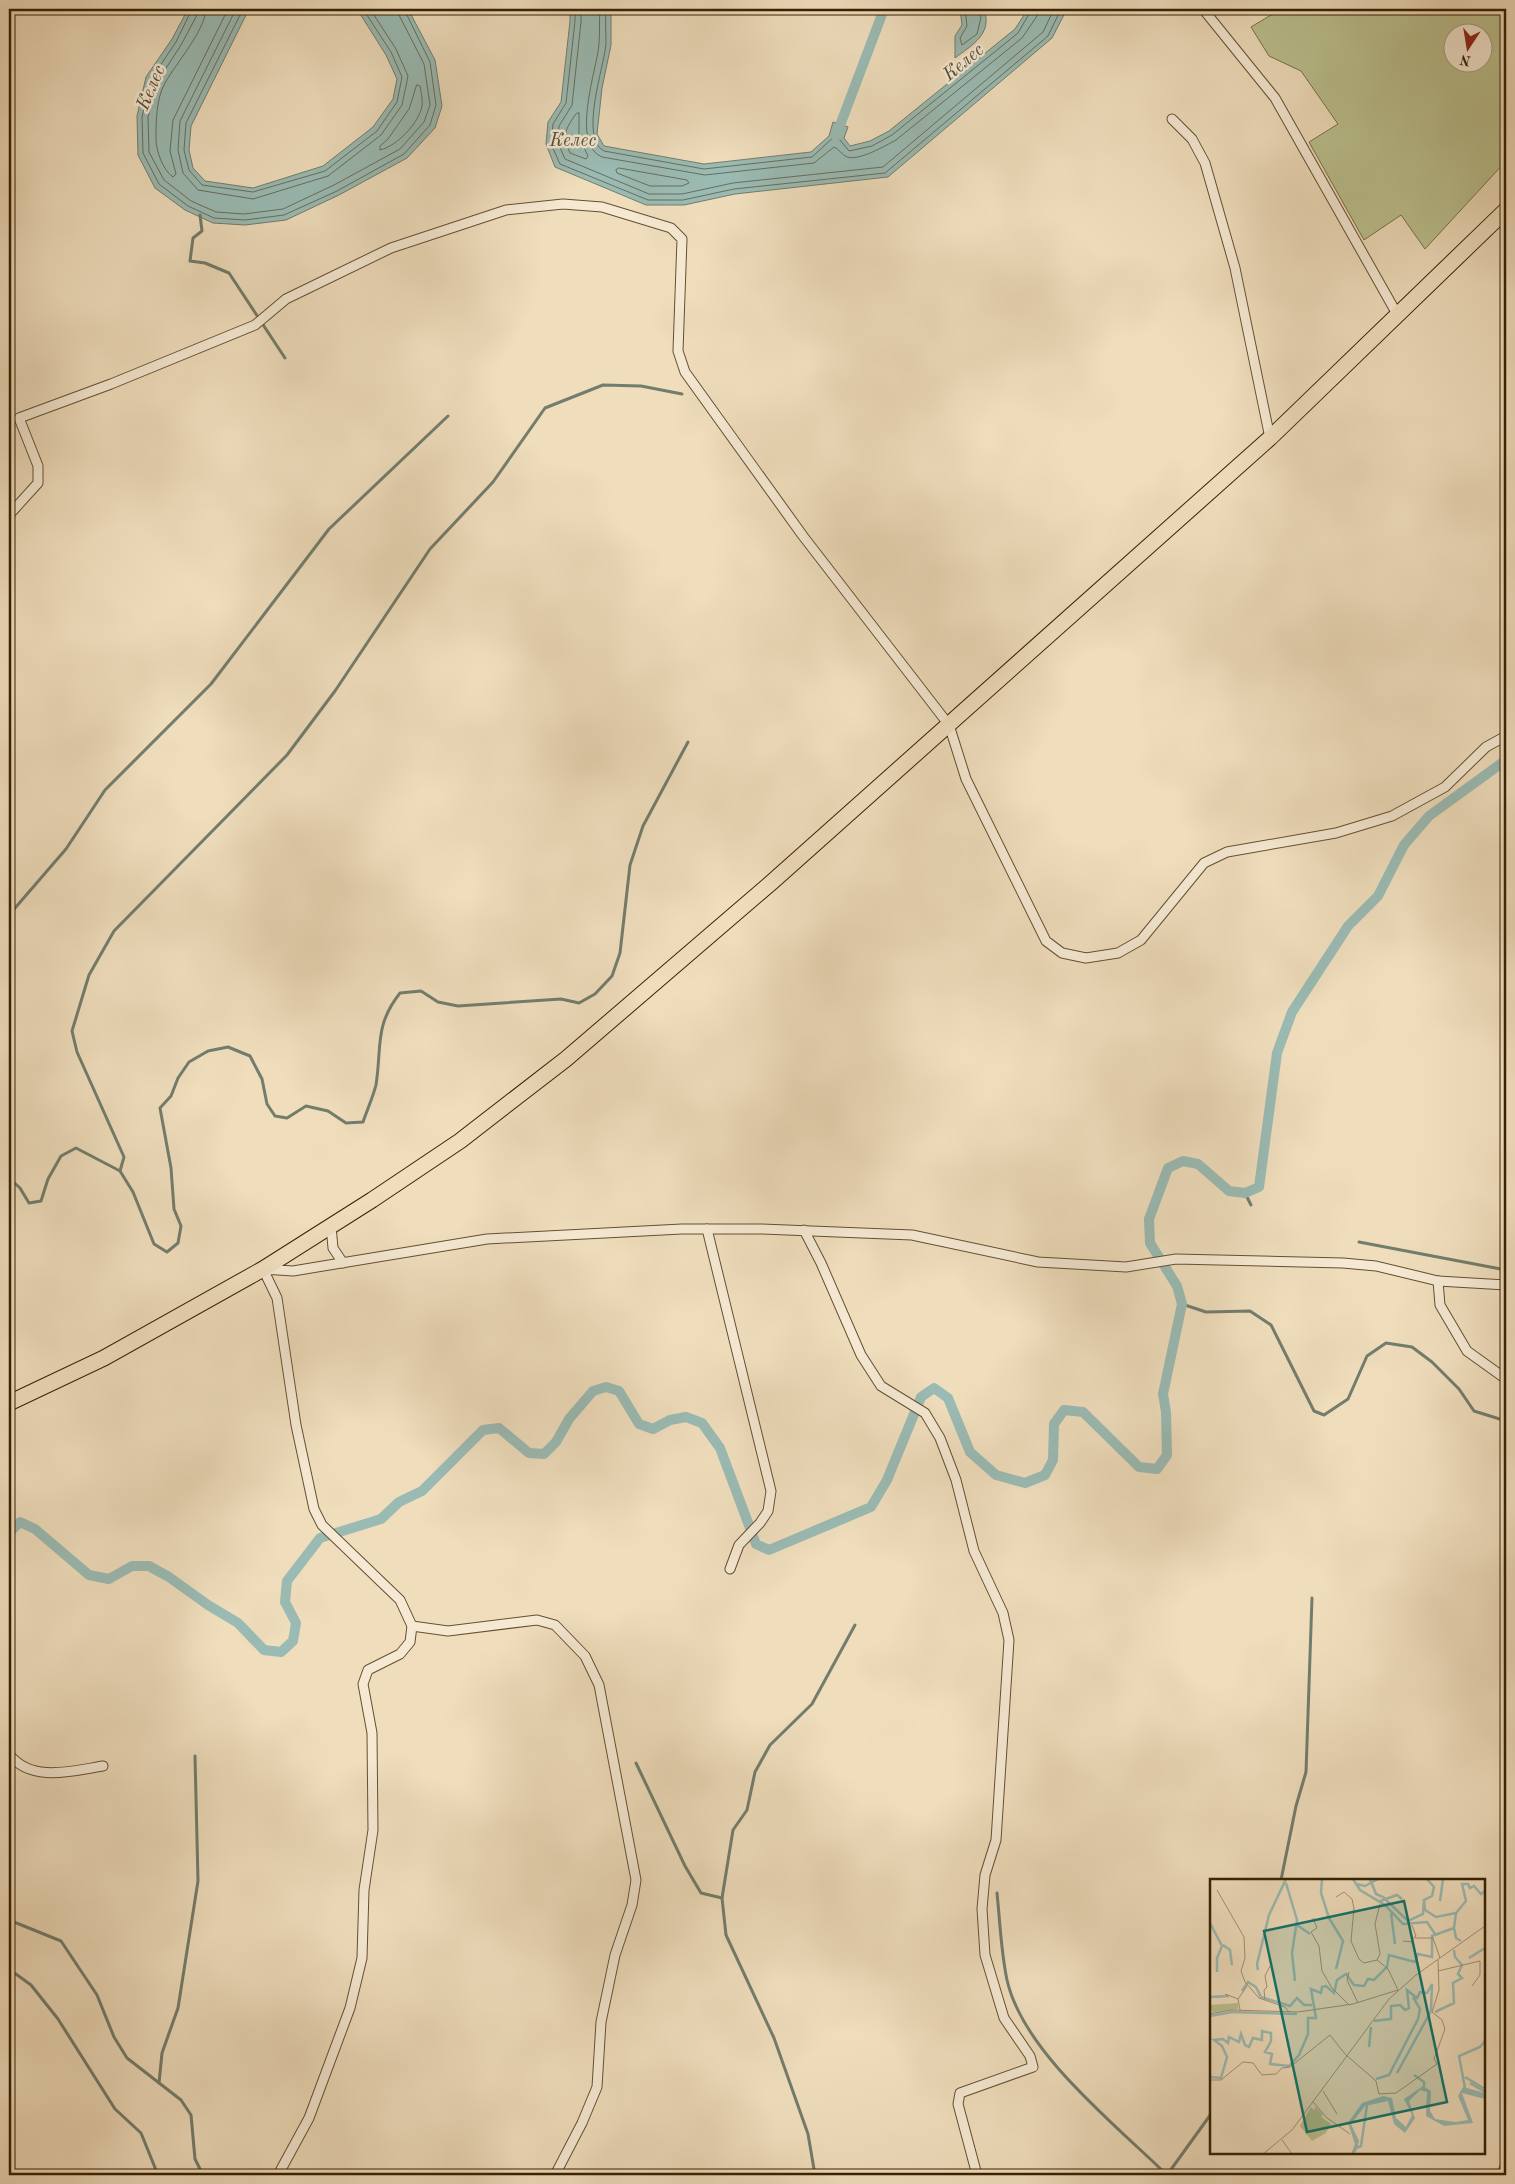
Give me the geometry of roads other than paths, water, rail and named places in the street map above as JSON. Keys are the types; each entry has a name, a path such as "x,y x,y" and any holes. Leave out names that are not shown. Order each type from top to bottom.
{"highway":[{"path":"9,1403 104,1358 263,1269 460,1141 566,1059 772,882 1270,438 1506,210"}],"street":[{"path":"1203,9 1275,98 1397,314"},
{"path":"1172,118 1192,139 1205,163 1235,268 1270,438"},
{"path":"9,515 38,483 38,466 19,418 111,384 255,325 286,299 391,248 506,210 563,204 602,207 670,228 682,239 678,351 685,372 803,536 949,725 966,779 1046,941 1062,953 1086,958 1118,953 1142,940 1204,864 1227,852 1336,833 1392,816 1445,787 1486,747 1506,736"},
{"path":"331,1226 333,1248 343,1263"},
{"path":"707,1229 770,1491 768,1511 760,1523 739,1545 730,1569"},
{"path":"278,2175 309,2118 350,2008 362,1958 364,1890 372,1830 372,1733 363,1684 368,1670 400,1654 410,1642 412,1626 400,1600 322,1525 314,1509 296,1425 277,1298 263,1269 294,1271 486,1239 707,1229 804,1230 912,1235 1038,1262 1126,1267 1176,1259 1343,1263 1376,1266 1438,1281 1506,1285"},
{"path":"804,1230 821,1263 861,1355 876,1379 881,1386 925,1413 940,1438 956,1480 974,1551 1003,1613 1009,1640 996,1840 985,1875 983,1918 985,1955 1004,2018 1030,2056 1034,2067 960,2093 958,2104 977,2175"},
{"path":"1438,1281 1440,1305 1467,1350 1506,1379"},
{"path":"412,1626 448,1632 537,1620 556,1625 585,1656 599,1686 636,1880 632,1905 615,1954 601,2022 597,2088 582,2123 555,2175"},
{"path":"9,1754 12,1764 34,1771 61,1773 103,1766"}],"water":[{"name":"Келес","path":"188,9 249,9 191,126 189,150 193,168 205,181 253,188 323,166 373,127 393,99 397,79 386,55 357,9 408,9 435,60 442,106 435,128 407,158 339,195 286,220 245,225 213,223 185,210 155,188 138,155 137,116 146,77 172,39"},
{"name":"Келес","path":"570,9 611,9 611,45 602,88 597,134 604,146 704,164 811,152 829,136 833,122 848,127 844,138 850,146 870,141 889,131 1015,29 1028,9 1067,9 1052,38 888,177 735,194 684,205 646,205 555,167 546,144 548,122 561,102"},
{"path":"960,9 984,9 986,25 979,38 955,58 955,36 962,25"}],"waterway":[{"path":"836,136 884,9"},
{"path":"200,215 202,231 193,238 190,261 205,263 229,273 285,358"},
{"path":"120,1171 124,1157 77,1052 72,1031 89,975 114,931 287,755 335,691 430,549 493,482 545,408 603,385 641,386 682,394"},
{"path":"9,915 66,849 105,790 211,684 329,529 448,416"},
{"path":"9,1178 20,1188 29,1203 41,1201 48,1179 61,1156 76,1148 120,1171 133,1192 154,1244 167,1252 178,1243 181,1226 174,1209 171,1168 160,1108 171,1096 178,1078 189,1062 208,1051 228,1047 250,1056 262,1079 267,1104 275,1116 287,1118 306,1106 328,1111 346,1123 363,1122 376,1085 380,1037 386,1016 400,993 421,991 438,1002 458,1006 561,999 579,1003 595,994 612,976 620,953 630,865 643,826 688,742"},
{"path":"9,1533 20,1522 35,1529 89,1575 109,1579 132,1566 149,1566 169,1577 208,1605 238,1623 264,1650 281,1652 293,1641 296,1623 285,1602 287,1581 320,1538 381,1519 399,1502 422,1491 483,1430 499,1428 529,1453 544,1454 556,1442 569,1419 593,1391 606,1387 619,1391 639,1424 653,1429 670,1420 686,1417 702,1423 720,1448 756,1544 769,1550 871,1507 887,1480 921,1397 934,1388 948,1398 970,1452 996,1475 1025,1483 1045,1475 1053,1460 1054,1424 1064,1410 1083,1412 1139,1467 1157,1469 1167,1455 1166,1412 1163,1394 1182,1304 1177,1286 1150,1243 1149,1219 1168,1168 1183,1161 1198,1164 1229,1191 1245,1193 1259,1187 1277,1053 1292,1012 1348,926 1378,896 1404,845 1429,816 1506,760"},
{"path":"1245,1193 1251,1205"},
{"path":"1359,1242 1506,1270"},
{"path":"1182,1304 1206,1312 1250,1311 1271,1325 1314,1411 1324,1415 1348,1399 1367,1356 1386,1343 1412,1347 1432,1362 1459,1389 1474,1411 1506,1421"},
{"path":"1281,1879 1296,1806 1306,1772 1312,1598"},
{"path":"815,2175 808,2134 774,2038 726,1935 722,1898 733,1830 747,1810 755,1772 770,1745 812,1704 855,1625"},
{"path":"159,2083 162,2053 178,2008 198,1881 195,1756"},
{"path":"636,1763 685,1866 701,1893 722,1898"},
{"path":"997,1893 1007,1980 1016,2007 1032,2034 1051,2060 1074,2086 1167,2175"},
{"path":"9,1920 61,1941 97,1995 114,2037 127,2058 181,2100 191,2115 195,2159 203,2175"},
{"path":"9,1969 31,1985 58,2019 115,2109 141,2133 158,2175"},
{"path":"1167,2175 1210,2115"},
{"path":"1497,2175 1506,2154"}]}
